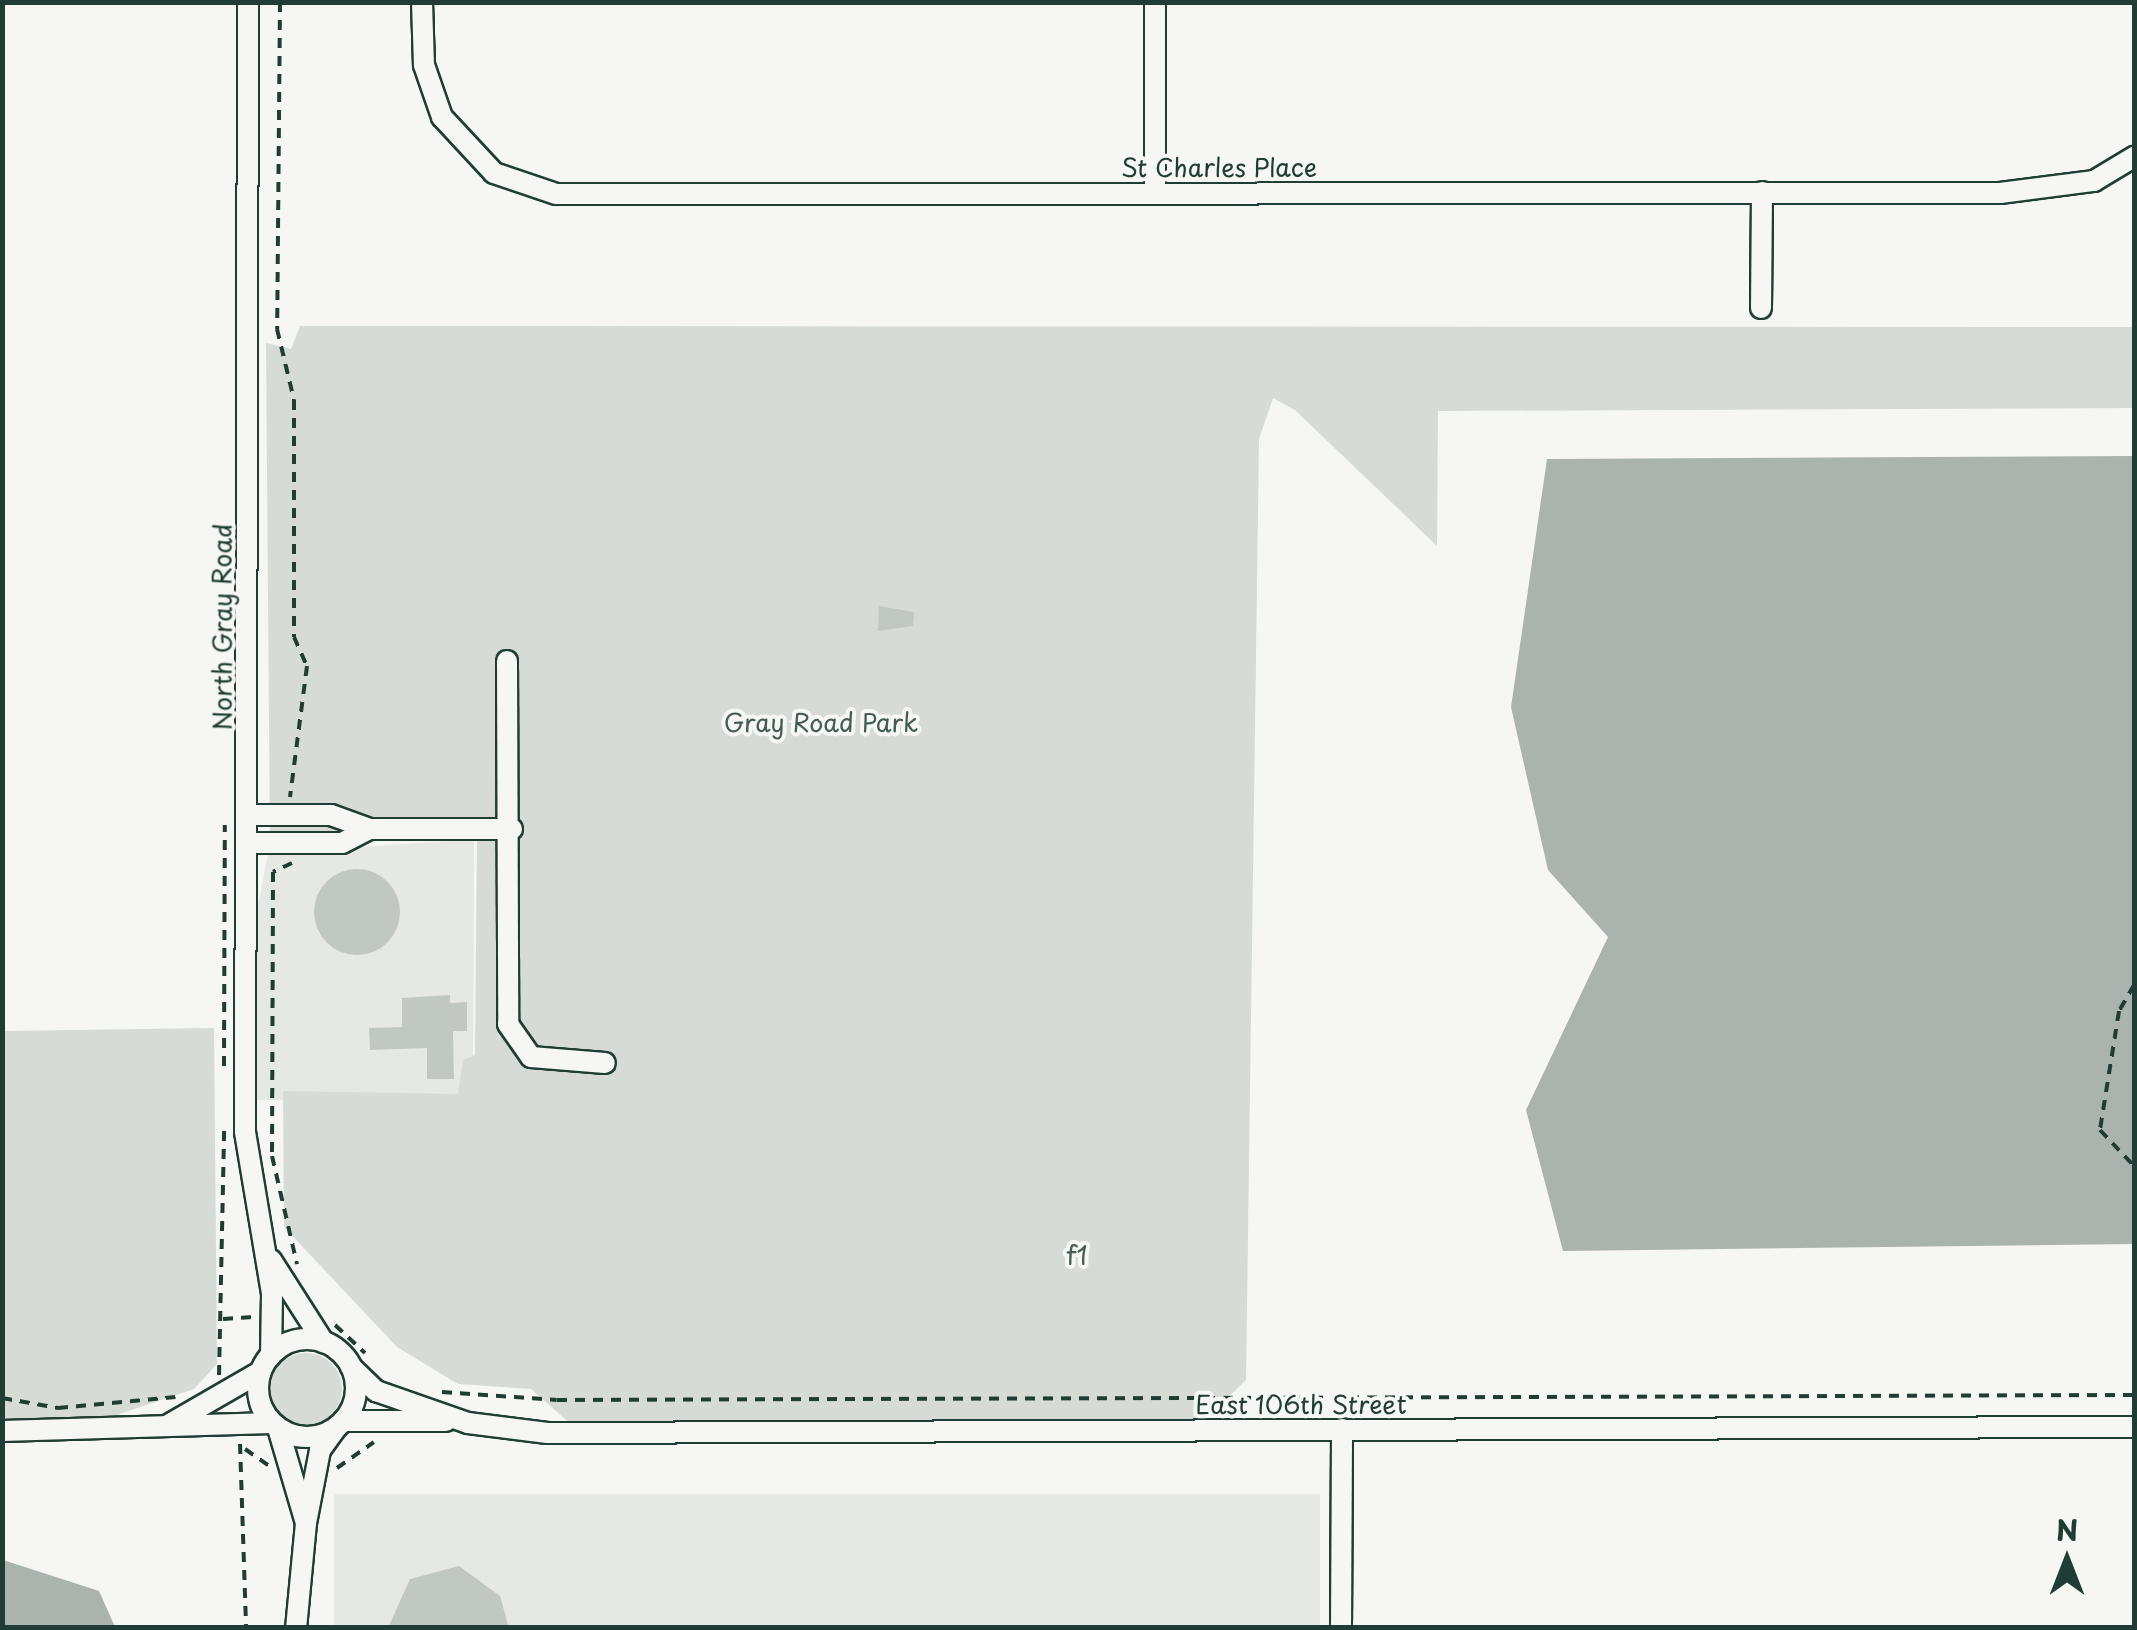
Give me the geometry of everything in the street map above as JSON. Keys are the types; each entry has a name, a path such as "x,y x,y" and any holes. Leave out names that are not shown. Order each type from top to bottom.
{"street":[{"name":"North Gray Road","path":"248,2 245,1132 276,1329 265,1364"},
{"name":"St Charles Place","path":"422,2 424,65 442,118 494,172 540,190 2056,191 2134,158"},
{"path":"1155,2 1155,192"},
{"path":"1761,308 1762,192"},
{"path":"507,661 512,828 508,1024 532,1057 605,1063"},
{"path":"246,815 331,815 370,828 512,828"},
{"path":"246,843 342,843 370,828"},
{"name":"North Gray Road","path":"265,1250 324,1342"},
{"path":"164,1427 296,1341 324,1342 351,1367 354,1399 320,1450 306,1523 296,1628"},
{"path":"265,1364 258,1394 275,1425 306,1523"},
{"name":"East 106th Street","path":"351,1367 376,1391 468,1423"},
{"name":"East 106th Street","path":"340,1424 468,1423 571,1433 2134,1427"},
{"path":"2,1432 275,1425 302,1437 340,1424"},
{"path":"1341,1628 1342,1429"}],"path":[{"path":"277,328 280,2"},
{"path":"300,844 303,858 273,872 272,1156 304,1282"},
{"path":"2134,985 2119,1011 2100,1130 2134,1166"},
{"path":"223,1320 262,1316"},
{"path":"326,1318 374,1364"},
{"path":"210,1386 216,1381"},
{"path":"436,1391 557,1400 2134,1395"},
{"path":"2,1398 58,1408 183,1396"},
{"path":"323,1471 354,1460 381,1432"},
{"path":"233,1433 244,1449 282,1471"},
{"path":"244,1449 246,1628"}],"shaded area":[{"path":"2134,456 2134,1244 1563,1251 1526,1110 1608,937 1548,870 1511,707 1547,459"},
{"path":"474,839 473,1099 256,1100 256,916 268,854"},
{"path":"334,1494 1320,1494 1320,1627 334,1627"},
{"path":"3,1560 99,1591 115,1627 3,1627"}],"green space":[{"path":"300,326 2134,327 2134,408 1438,411 1437,546 1295,410 1273,398 1259,439 1246,1380 1198,1426 573,1426 531,1389 458,1384 397,1347 284,1227 283,1091 458,1094 463,1060 475,1055 477,837 382,837 335,849 270,850 266,343 291,349"},
{"path":"214,1028 217,1364 194,1389 78,1428 3,1426 3,1031"},
{"path":"306,1353 332,1363 342,1389 332,1415 306,1425 280,1415 270,1389 280,1363"}],"building":[{"path":"879,606 914,612 913,626 878,631"},
{"path":"357,869 374,872 393,888 400,912 397,929 381,948 357,955 340,952 321,936 314,912 317,895 333,876"},
{"path":"450,995 450,1003 467,1002 467,1031 453,1031 454,1079 427,1079 427,1048 370,1050 369,1028 402,1027 402,998"},
{"path":"459,1566 500,1596 509,1628 388,1628 410,1579"}],"park label":[{"name":"Gray Road Park","path":"821,722"},
{"name":"f1","path":"1077,1255"}]}
